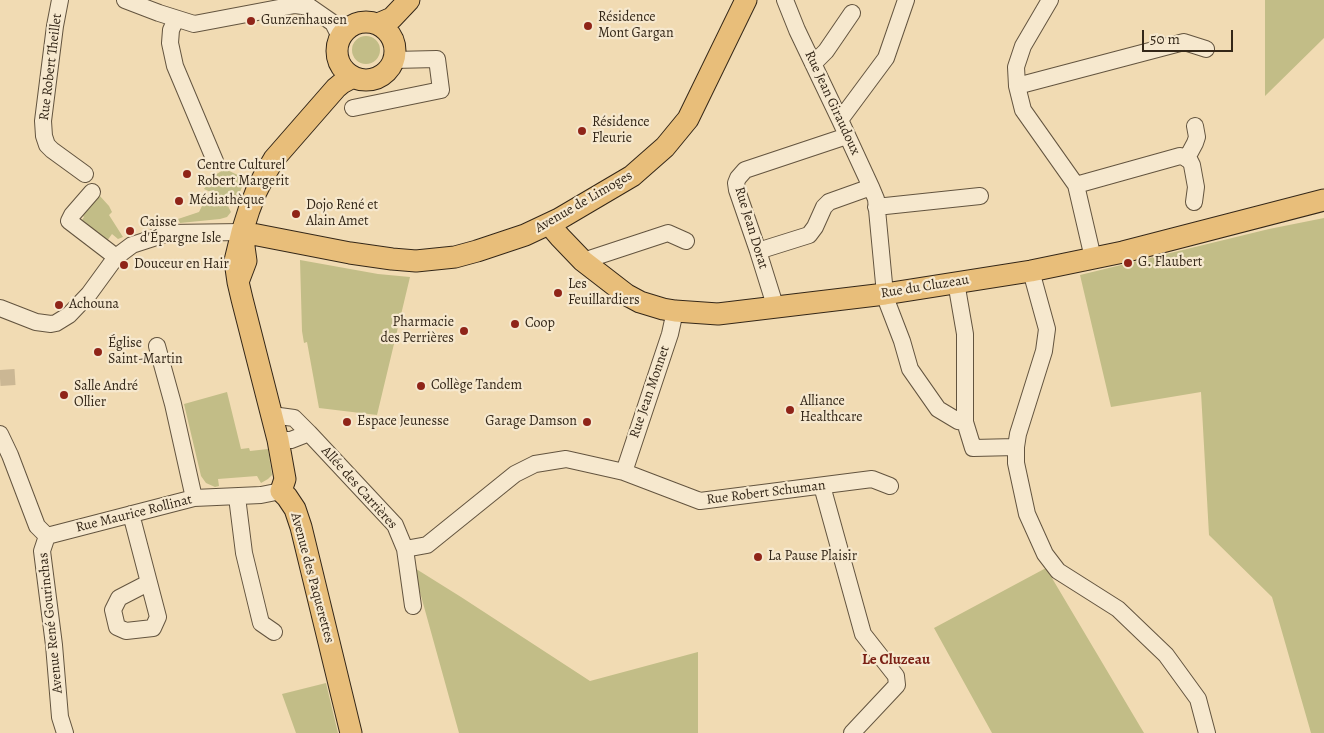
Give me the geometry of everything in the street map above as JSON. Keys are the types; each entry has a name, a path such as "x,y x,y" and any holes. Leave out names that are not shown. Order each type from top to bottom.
{"main road":[{"path":"386,26 409,0"},
{"name":"Avenue de Limoges","path":"242,232 392,260 416,261 477,251 525,235 550,224 632,176 666,147 688,119 746,0"},
{"path":"343,77 337,56 341,29 364,22 386,26"},
{"path":"343,77 364,80 374,79 382,75 389,68 395,52 386,26"},
{"path":"281,491 285,479 278,440 238,282 246,261 242,232 256,192 274,159 343,77"},
{"name":"Rue du Cluzeau","path":"550,224 583,261 627,295 640,302 675,311 718,314 885,294 1032,271 1123,252 1324,200"},
{"name":"Avenue des Paquerettes","path":"281,491 295,509 301,527 351,733"}],"street":[{"name":"Rue Robert Theillet","path":"60,0 42,121 44,136 47,145 52,150 85,174"},
{"path":"125,0 194,24 295,6 310,7 341,29"},
{"name":"Rue Jean Giraudoux","path":"785,0 876,199 885,294 910,370 938,409 958,421 965,422"},
{"path":"840,120 886,58 906,0"},
{"path":"1050,0 1023,46 1016,67 1017,86 1023,110 1076,184 1093,258"},
{"path":"813,64 826,51 852,14"},
{"path":"176,19 171,30 170,43 175,66 215,161"},
{"path":"1017,86 1184,42 1206,49"},
{"path":"353,108 441,90 437,59 393,60"},
{"path":"1187,158 1197,136 1195,126"},
{"name":"Rue Jean Dorat","path":"774,307 736,183 741,173 745,170 848,136"},
{"path":"1076,184 1180,156 1187,158 1192,165 1196,187 1194,202"},
{"path":"758,251 809,235 815,228 824,207 829,202 871,187"},
{"path":"92,192 69,221 116,257"},
{"path":"876,207 980,196"},
{"path":"0,308 36,322 56,323 70,315 89,294 116,257 132,245 169,233 242,232"},
{"path":"583,261 668,234 686,241"},
{"path":"1032,271 1047,328 1044,351 1018,434 1016,447 1016,463 1027,514 1045,554 1058,571 1118,608 1166,655 1198,699 1207,733"},
{"path":"956,282 965,334 965,422 973,448 1016,447"},
{"name":"Rue Jean Monnet","path":"624,472 670,334 675,311"},
{"path":"157,346 194,498"},
{"name":"Allée des Carrières","path":"272,415 294,418 395,525 405,549 413,606"},
{"path":"278,440 291,440 309,433"},
{"name":"Avenue René Gourinchas","path":"0,434 37,526 47,536 42,551 54,645 60,717 65,733"},
{"name":"Rue Robert Schuman","path":"405,549 427,545 515,474 535,464 566,459 624,472 700,501 872,480 890,486"},
{"path":"822,486 863,634 896,676 897,684 852,733"},
{"name":"Rue Maurice Rollinat","path":"47,536 194,498 237,497 271,494 281,491"},
{"path":"237,497 244,554 261,623 274,632"},
{"path":"130,514 148,582"}],"shaded area":[{"path":"1265,0 1324,0 1324,38 1265,96"},
{"path":"366,36 376,40 380,50 376,60 366,64 356,60 352,50 356,40"},
{"path":"225,169 245,180 237,199 232,202 204,189 210,178"},
{"path":"99,195 109,206 112,212 109,215 123,237 118,239 112,234 107,241 82,220 84,217 82,215"},
{"path":"206,198 228,206 231,212 227,217 220,219 180,223 178,219 199,212"},
{"path":"1324,218 1324,733 1311,733 1272,597 1209,535 1201,392 1111,407 1080,275 1269,229"},
{"path":"300,260 378,274 410,277 377,415 319,408 307,342 304,343 302,331"},
{"path":"227,392 241,449 249,448 250,451 268,449 272,475 261,483 257,476 218,479 219,486 215,487 206,483 201,476 184,404"},
{"path":"413,567 590,681 698,652 698,733 459,733"},
{"path":"1046,568 1144,733 992,733 934,628"},
{"path":"326,683 338,733 296,733 282,694"}],"tunnel":[{"path":"0,378 15,377"}],"place":[{"name":"Gunzenhausen","path":"251,21"},
{"name":"Résidence Mont Gargan","path":"588,26"},
{"name":"Résidence Fleurie","path":"582,131"},
{"name":"Centre Culturel Robert Margerit","path":"187,174"},
{"name":"Médiathèque","path":"179,201"},
{"name":"Dojo René et Alain Amet","path":"296,214"},
{"name":"Caisse d'Épargne Isle","path":"130,231"},
{"name":"G. Flaubert","path":"1128,263"},
{"name":"Douceur en Hair","path":"124,265"},
{"name":"Les Feuillardiers","path":"558,293"},
{"name":"Achouna","path":"59,305"},
{"name":"Coop","path":"515,324"},
{"name":"Pharmacie des Perrières","path":"464,331"},
{"name":"Église Saint-Martin","path":"98,352"},
{"name":"Collège Tandem","path":"421,386"},
{"name":"Salle André Ollier","path":"64,395"},
{"name":"Alliance Healthcare","path":"790,410"},
{"name":"Espace Jeunesse","path":"347,422"},
{"name":"Garage Damson","path":"587,422"},
{"name":"La Pause Plaisir","path":"758,557"}],"district":[{"name":"Le Cluzeau","path":"896,660"}]}
